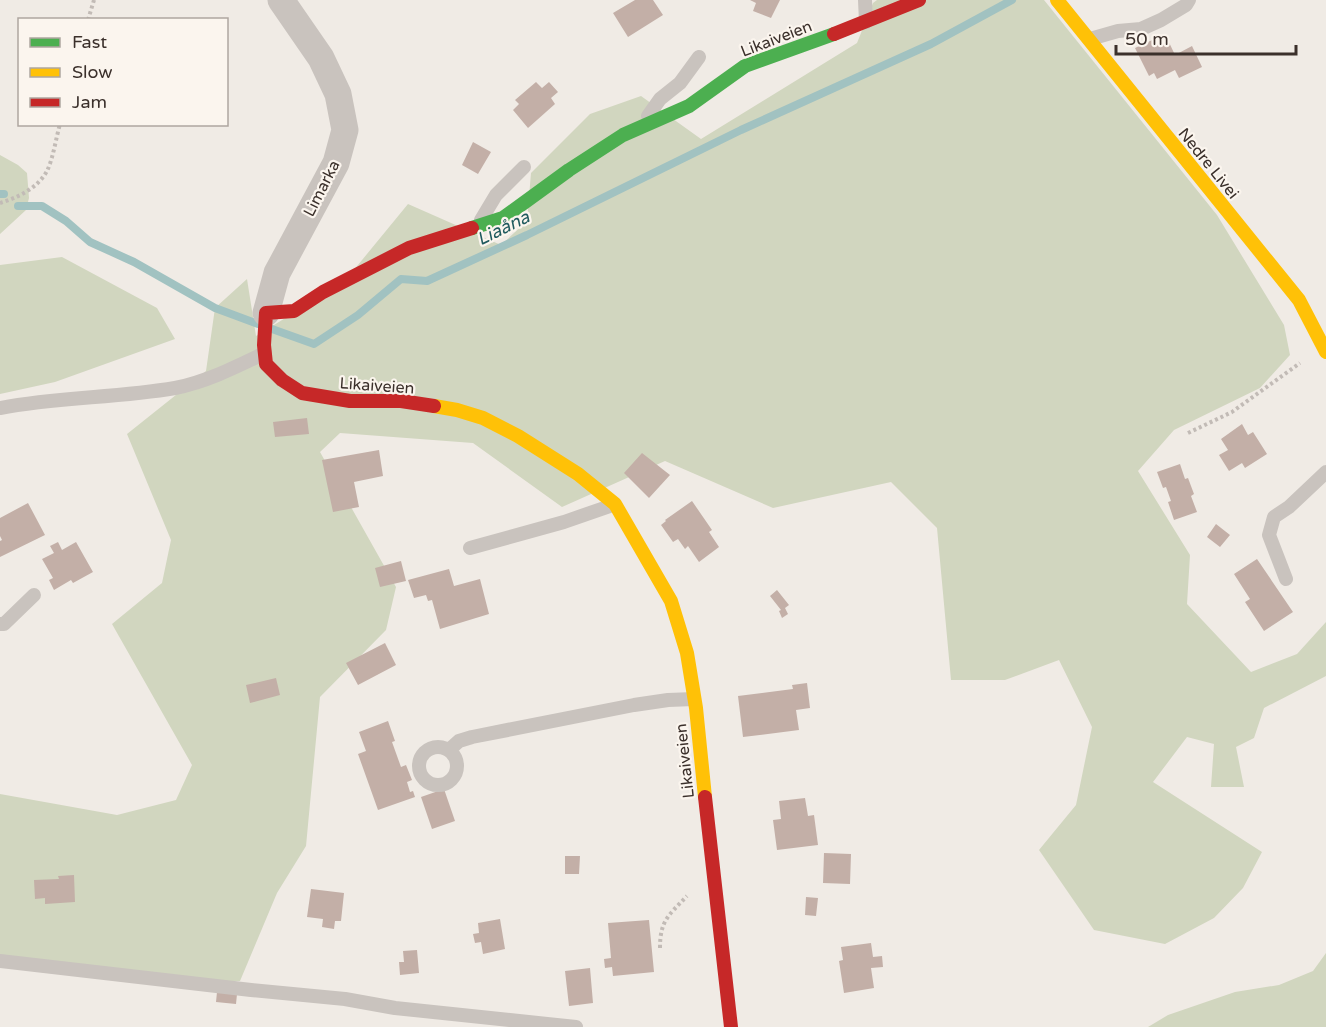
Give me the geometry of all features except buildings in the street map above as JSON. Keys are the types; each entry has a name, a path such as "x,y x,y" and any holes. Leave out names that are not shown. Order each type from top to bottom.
{"street":[{"name":"Limarka","path":"266,313 277,273 336,163 345,130 338,94 321,58 281,0"},
{"name":"Likaiveien","path":"266,313 294,311 322,292 409,248 503,218 569,170 623,135 689,106 745,66 919,0"},
{"name":"Nedre Livei","path":"1057,0 1299,300 1325,351"},
{"path":"265,353 266,313"},
{"name":"Likaiveien","path":"265,353 266,364 282,380 302,393 350,401 401,401 457,410 483,418 518,436 578,474 615,504 671,601 687,652 731,1027"}],"lane":[{"path":"865,0 866,22"},
{"path":"1088,40 1118,31 1141,29 1178,10 1189,0"},
{"path":"640,128 660,99 680,83 699,57"},
{"path":"477,227 496,195 524,167"},
{"path":"0,408 37,401 176,388 229,371 265,353"},
{"path":"1286,579 1269,535 1274,517 1326,472"},
{"path":"470,548 564,522 615,504"},
{"path":"0,624 3,624 34,595"},
{"path":"448,750 459,741 472,736 634,705 694,699"},
{"path":"0,961 576,1027"}],"path":[{"path":"89,18 94,0"},
{"path":"0,203 33,187 47,171 59,126"},
{"path":"1188,433 1232,412 1301,362 1325,351"},
{"path":"660,948 660,932 663,924 694,889 713,880"}],"green space":[{"path":"877,0 1044,0 1217,215 1284,325 1290,355 1260,388 1174,430 1138,471 1190,555 1187,604 1251,672 1297,654 1326,622 1326,676 1264,708 1254,738 1236,747 1244,787 1211,787 1214,744 1187,737 1153,782 1262,852 1243,888 1214,918 1165,944 1094,930 1039,850 1076,805 1092,727 1059,660 1005,680 951,680 937,528 891,482 773,508 665,461 562,507 473,443 340,433 320,452 396,587 386,630 320,697 306,846 277,893 240,981 176,986 2,956 0,954 0,794 117,815 176,800 192,765 112,624 162,583 171,540 127,434 206,371 215,308 247,279 256,336 344,282 408,204 501,245 527,221 531,173 590,114 641,96 701,139 857,43 873,3"},
{"path":"0,155 27,173 29,198 26,210 0,234"},
{"path":"62,257 157,308 175,339 55,382 0,394 0,265"},
{"path":"1326,953 1326,1027 1148,1027 1168,1015 1235,992 1279,985 1313,971"}],"waterway":[{"name":"Liaåna","path":"272,329 314,344 358,315 401,279 427,281 527,235 741,130 931,44 1012,0"},
{"name":"Liaåna","path":"18,206 42,206 66,221 90,242 134,262 215,308 258,324"}],"traffic: fast":[{"path":"472,228 503,218 569,170 623,135 689,106 745,66 834,34"}],"traffic: slow":[{"path":"1057,0 1299,300 1326,352"},
{"path":"434,406 483,418 518,436 578,474 615,504 671,601 687,653 696,708 705,797"}],"traffic: jam":[{"path":"834,34 919,0"},
{"path":"434,406 401,401 350,401 302,393 282,380 266,364 264,345 266,313 294,311 323,292 409,248 472,228"},
{"path":"705,797 731,1027"}]}
